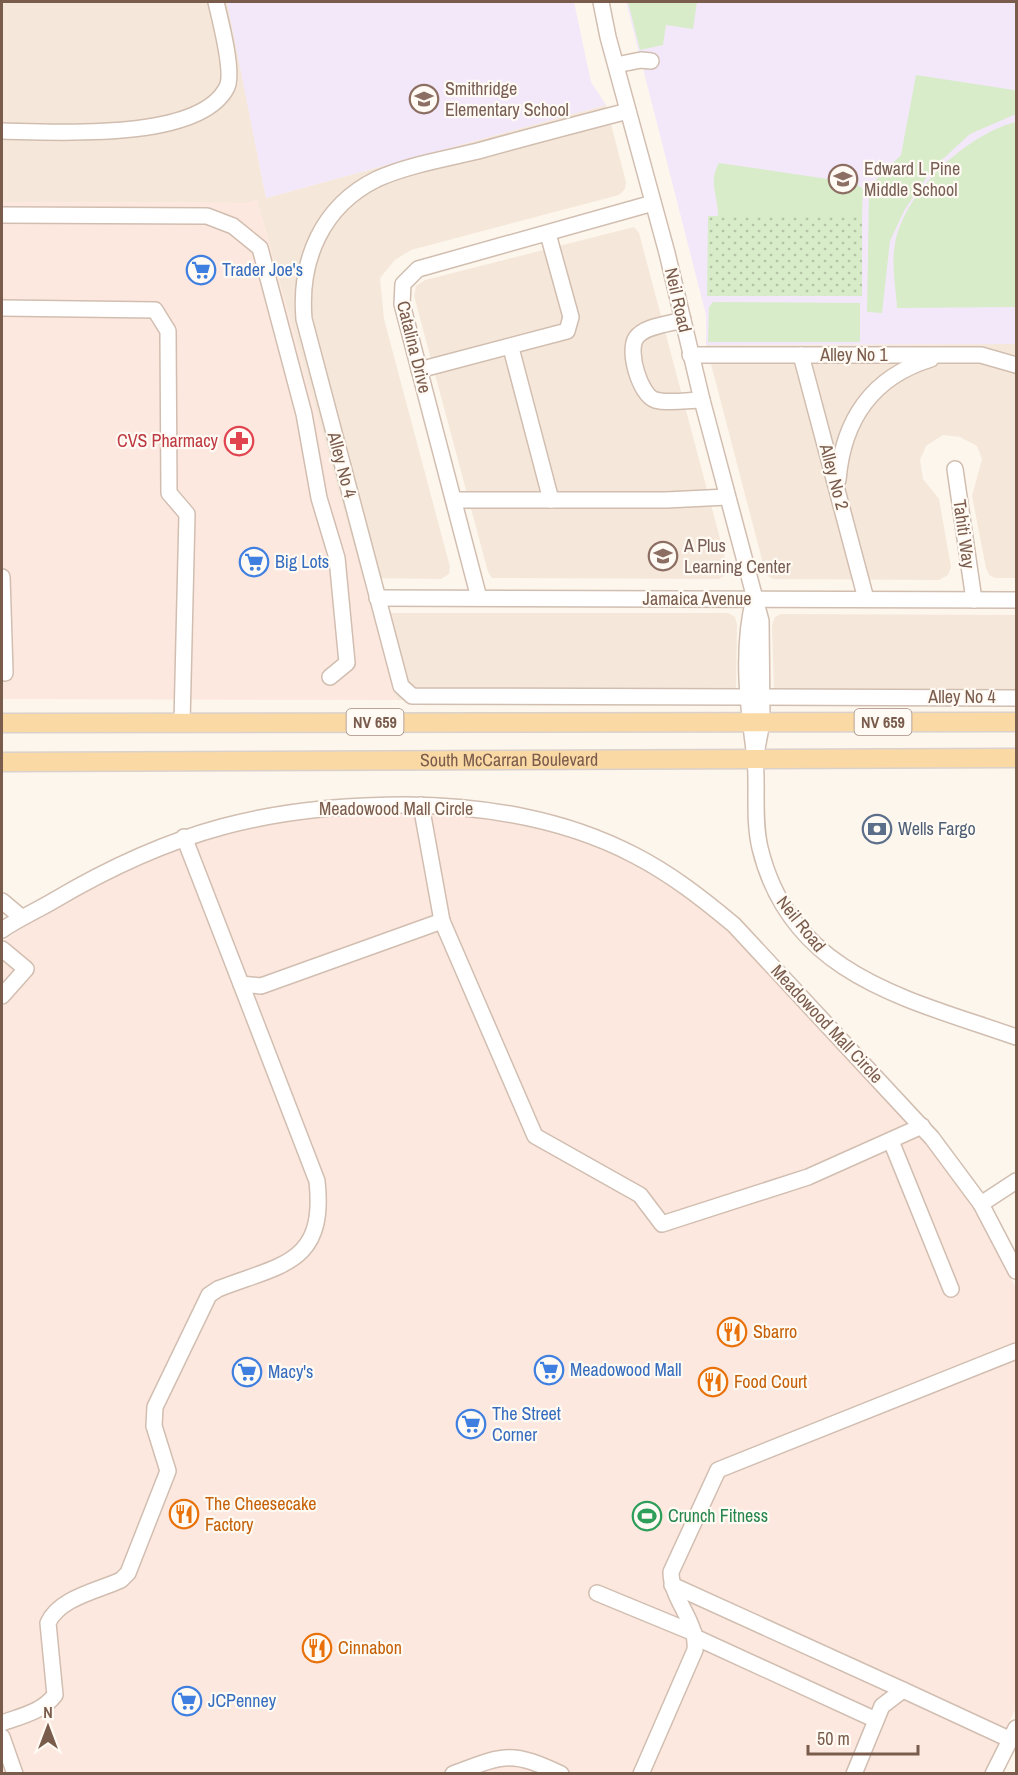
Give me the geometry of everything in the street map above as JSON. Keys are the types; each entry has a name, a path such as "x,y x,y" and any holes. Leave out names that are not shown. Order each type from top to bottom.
{"main road":[{"name":"NV 659","path":"2,723 1017,722"},
{"name":"South McCarran Boulevard","path":"2,762 1017,759"}],"street":[{"path":"2,131 163,126 197,115 215,102 228,86 228,57 216,2"},
{"name":"Neil Road","path":"601,2 762,631 755,722 756,820 767,872 788,912 805,935 825,955 868,982 1017,1037"},
{"path":"616,65 641,60 651,61"},
{"name":"Alley No 4","path":"628,111 378,179 343,202 317,235 304,277 304,319 401,686 412,696 1017,698"},
{"name":"Catalina Drive","path":"479,598 402,304 403,284 409,275 418,269 653,203"},
{"path":"2,215 207,216 233,226 260,248 304,414 319,498 337,558 347,663 330,677"},
{"path":"419,370 561,334 570,326 571,317 549,234"},
{"path":"2,308 155,310 168,331 169,493 187,514 182,722"},
{"path":"683,320 643,332 632,345 632,355 642,390 647,396 660,400 702,400"},
{"path":"511,348 551,500"},
{"name":"Alley No 1","path":"690,355 961,355 999,358 1017,365"},
{"name":"Alley No 2","path":"801,355 866,599"},
{"path":"842,509 838,482 840,455 847,434 867,399 883,383 909,367 933,358 961,355"},
{"name":"Tahiti Way","path":"955,469 974,600"},
{"path":"454,500 728,497"},
{"path":"2,577 5,673"},
{"name":"Jamaica Avenue","path":"377,598 1017,600"},
{"path":"421,805 442,921 535,1136 640,1195 662,1224 770,1191 922,1126"},
{"name":"Meadowood Mall Circle","path":"2,930 103,871 184,837 229,823 313,808 421,805 482,808 561,825 632,854 670,876 734,925 922,1126 981,1204 1017,1271"},
{"path":"2,1723 38,1710 48,1704 55,1695 48,1623 52,1612 63,1604 121,1580 128,1573 168,1471 154,1426 155,1407 209,1295 218,1289 286,1262 305,1250 315,1233 320,1202 317,1181 184,837"},
{"path":"2,901 21,917"},
{"path":"241,984 261,986 442,921"},
{"path":"2,949 26,969 2,996"},
{"path":"891,1141 951,1289"},
{"path":"981,1204 1017,1180"},
{"path":"641,1773 692,1658 695,1635 672,1585 673,1565 718,1470 1017,1351"},
{"path":"672,1585 903,1690 1014,1734 993,1773"},
{"path":"597,1593 695,1635 876,1720"},
{"path":"854,1773 882,1706 903,1690"},
{"path":"2,1737 15,1773"},
{"path":"453,1773 496,1758 513,1756 561,1773"}],"shaded area":[{"path":"2,2 228,2 266,198 606,105 626,182 625,189 619,195 411,250 395,260 380,278 384,319 450,567 449,574 441,579 362,578 257,200 247,203 2,202"},
{"name":"Smithridge Elementary School","path":"227,2 574,2 591,82 606,105 266,198"},
{"name":"Edward L Pine Middle School","path":"626,2 1016,2 1016,344 706,345 706,315"},
{"path":"257,200 397,700 2,699 2,202 247,203"},
{"path":"634,227 639,233 727,565 727,574 719,579 492,578 488,572 414,296 416,286 425,280"},
{"path":"1016,344 1016,578 995,578 989,575 986,568 972,496 982,459 977,446 960,437 943,435 926,446 920,460 923,479 939,499 951,567 948,575 939,580 773,579 766,575 706,345"},
{"path":"373,613 728,613 735,617 737,625 736,693 727,702 397,700"},
{"path":"781,614 1016,615 1016,705 774,695 772,625 775,617"},
{"path":"395,807 533,818 624,856 692,899 740,938 921,1132 973,1205 1016,1288 1016,1708 984,1773 2,1774 2,942 68,896 122,865 207,835 311,814"}],"green space":[{"path":"628,2 697,2 693,29 666,25 663,45 640,50"},
{"path":"916,75 1014,90 1016,92 1016,114 970,134 933,168 905,209 890,241 882,313 867,312 869,193 872,184 901,155"},
{"path":"1016,122 1016,307 897,308 895,244 901,224 911,205 940,168 959,152 997,129"},
{"path":"719,163 855,183 863,189 862,216 718,216 714,176"},
{"path":"708,216 862,216 862,296 707,296"},
{"path":"713,302 860,303 860,342 708,342 709,307"}],"place":[{"name":"Smithridge Elementary School","path":"424,99"},
{"name":"Edward L Pine Middle School","path":"843,179"},
{"name":"Trader Joe's","path":"201,270"},
{"name":"CVS Pharmacy","path":"239,441"},
{"name":"A Plus Learning Center","path":"663,556"},
{"name":"Big Lots","path":"254,562"},
{"name":"Wells Fargo","path":"877,829"},
{"name":"Sbarro","path":"732,1332"},
{"name":"Meadowood Mall","path":"549,1370"},
{"name":"Macy's","path":"247,1372"},
{"name":"Food Court","path":"713,1382"},
{"name":"The Street Corner","path":"471,1424"},
{"name":"The Cheesecake Factory","path":"184,1514"},
{"name":"Crunch Fitness","path":"647,1516"},
{"name":"Cinnabon","path":"317,1648"},
{"name":"JCPenney","path":"187,1701"}]}
